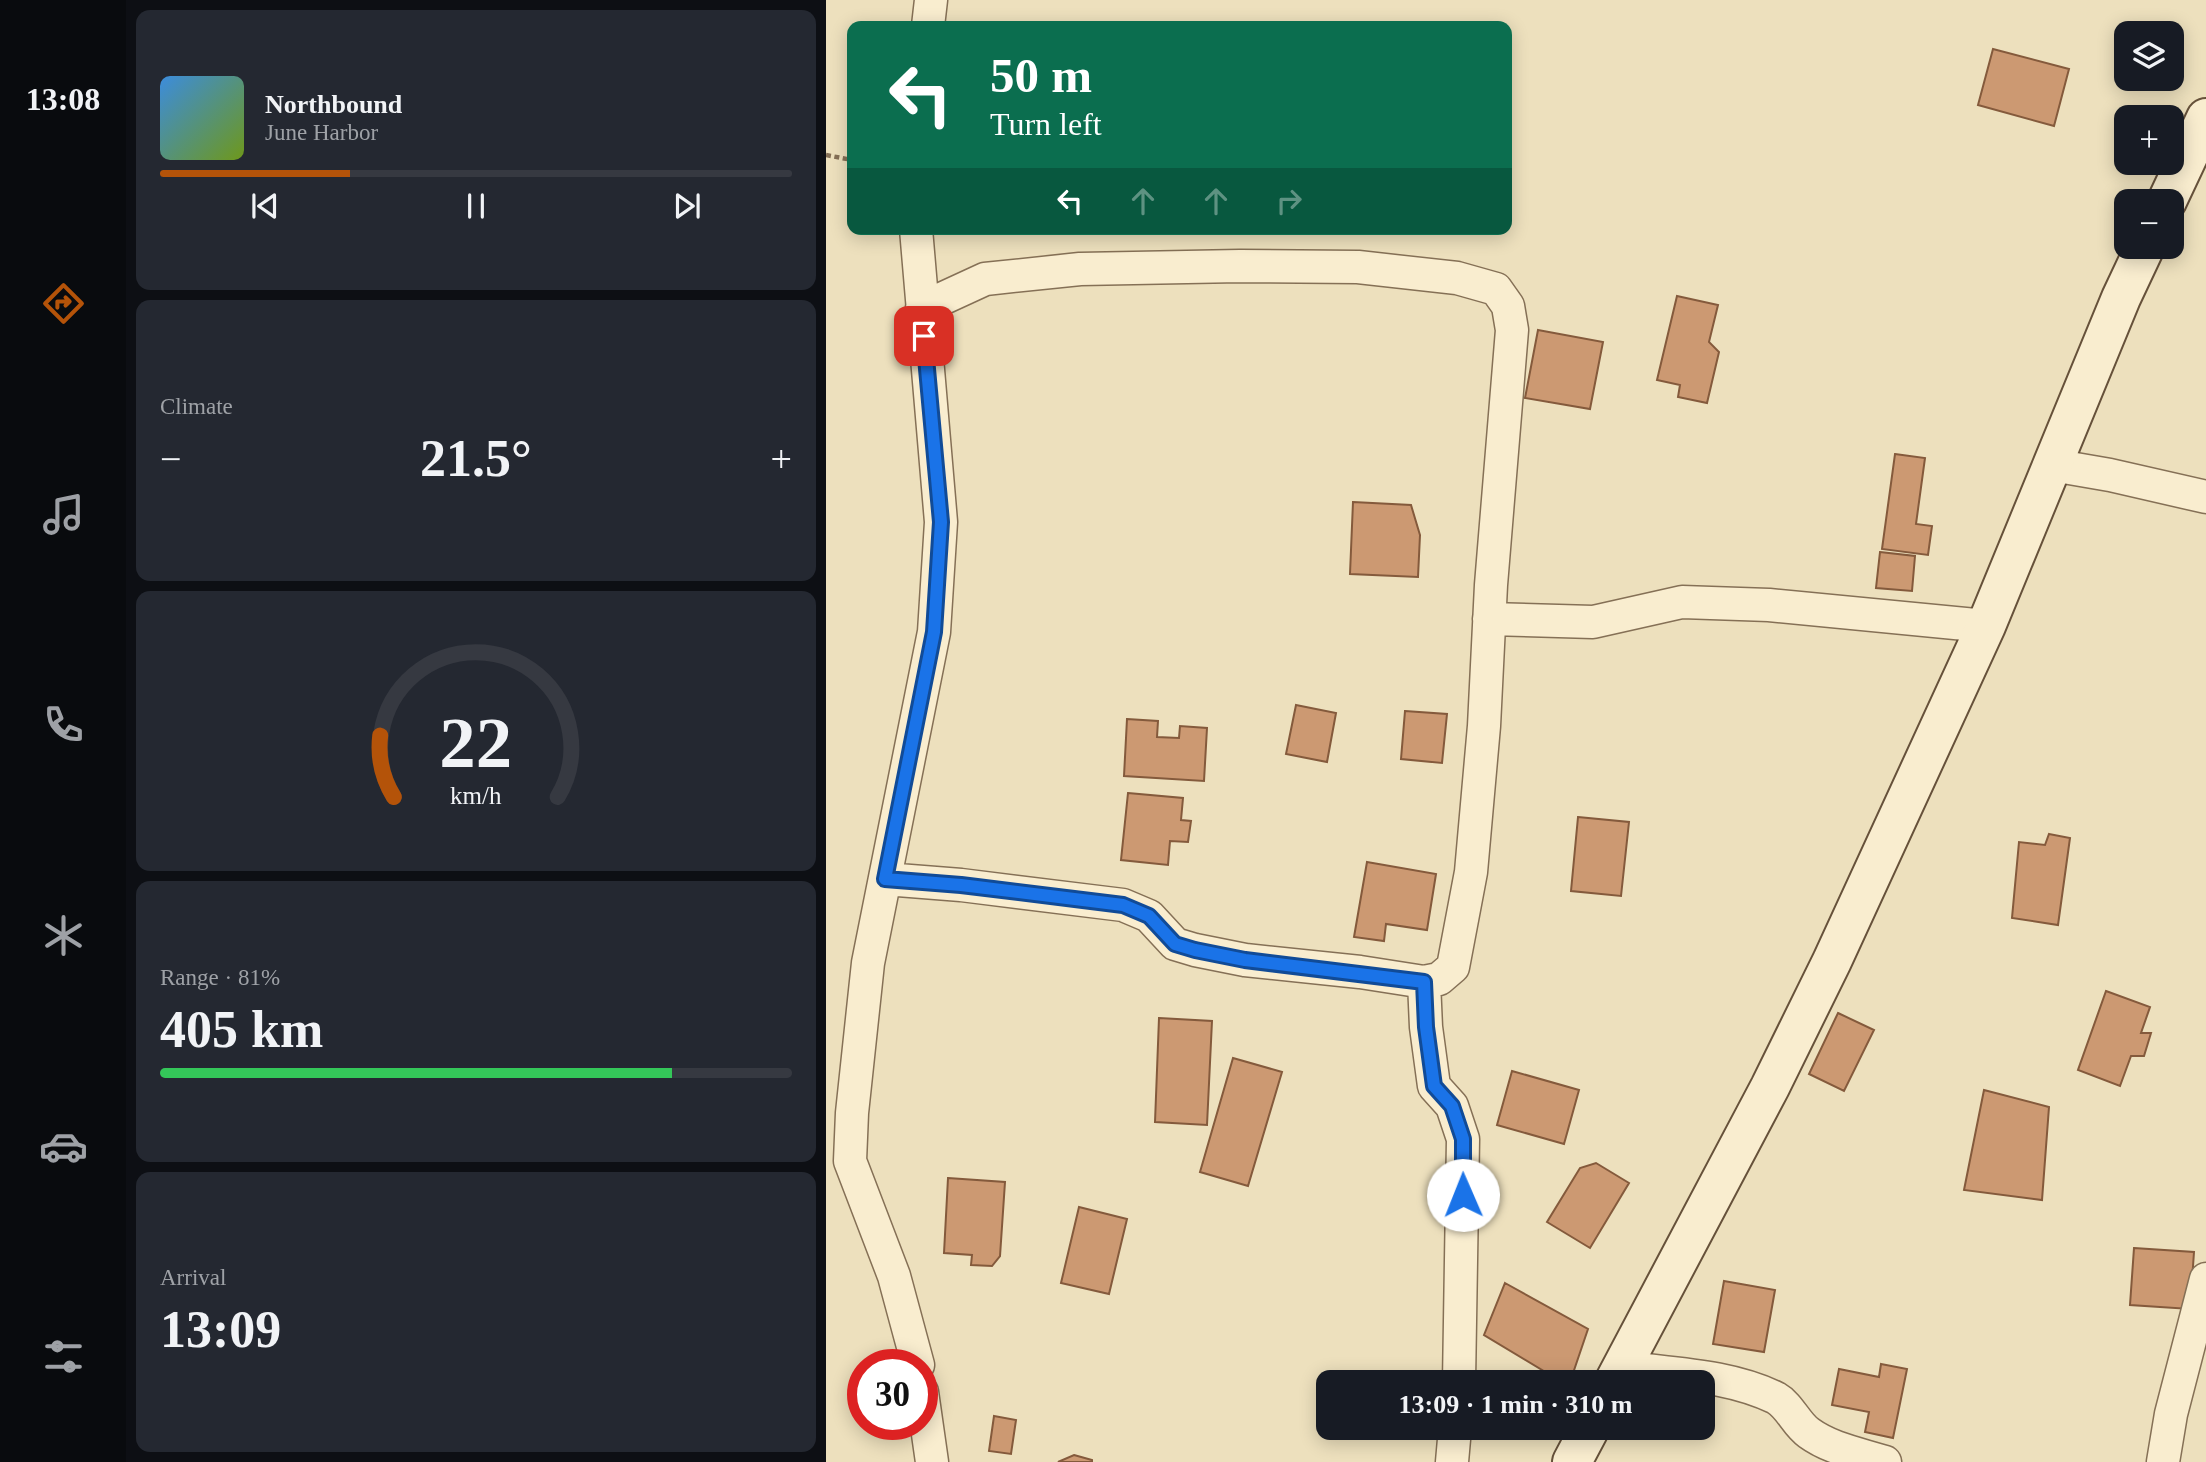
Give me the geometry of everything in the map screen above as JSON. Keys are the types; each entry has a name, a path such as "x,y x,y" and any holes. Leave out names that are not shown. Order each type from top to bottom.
{"street":[{"path":"929,21 931,0"},
{"path":"2172,189 2206,118"},
{"path":"914,1349 894,1276 850,1161 852,1113 868,963 934,632 941,522 916,235"},
{"path":"1621,1370 1770,1087 1826,972 1986,626 2139,259"},
{"path":"885,879 961,885 1123,905 1149,916 1175,944 1245,960 1424,982 1439,978 1453,967 1471,872 1512,330 1507,306 1496,289 1457,278 1358,267 1080,269 985,279 922,308"},
{"path":"2052,465 2206,497"},
{"path":"1489,619 1593,622 1682,602 1769,605 1986,626"},
{"path":"1424,982 1426,1027 1434,1086 1452,1106 1463,1139 1459,1370"},
{"path":"2163,1462 2171,1414 2206,1279"},
{"path":"1715,1379 1755,1389 1780,1401 1807,1432 1826,1443 1885,1462"},
{"path":"929,1440 932,1462"},
{"path":"1452,1462 1454,1440"},
{"path":"1572,1462 1584,1440"}],"path":[{"path":"826,155 847,159"}],"building":[{"path":"1993,49 2069,69 2054,126 1978,105"},
{"path":"1677,296 1718,305 1709,342 1719,352 1707,403 1678,397 1680,385 1657,380"},
{"path":"1538,330 1603,342 1590,409 1525,398"},
{"path":"1895,454 1925,458 1916,524 1932,526 1928,555 1882,549"},
{"path":"1353,502 1411,505 1420,535 1418,577 1350,574"},
{"path":"1880,552 1915,556 1912,591 1876,588"},
{"path":"1296,705 1336,713 1327,762 1286,754"},
{"path":"1405,711 1447,714 1442,763 1401,759"},
{"path":"1127,719 1158,721 1157,737 1179,738 1180,726 1207,728 1204,781 1124,776"},
{"path":"1128,793 1183,798 1181,820 1191,821 1188,842 1170,841 1168,865 1121,860"},
{"path":"1578,817 1629,822 1621,896 1571,891"},
{"path":"2049,834 2070,838 2058,925 2012,918 2019,842 2045,845"},
{"path":"1367,862 1436,874 1427,930 1386,924 1384,941 1354,937"},
{"path":"2106,991 2150,1007 2141,1033 2151,1033 2144,1056 2131,1056 2120,1086 2078,1070"},
{"path":"1838,1013 1874,1030 1844,1091 1809,1074"},
{"path":"1159,1018 1212,1021 1207,1125 1155,1122"},
{"path":"1233,1058 1282,1072 1248,1186 1200,1172"},
{"path":"1512,1071 1579,1090 1564,1144 1497,1125"},
{"path":"1984,1090 2049,1107 2042,1200 1964,1190"},
{"path":"1596,1163 1629,1183 1590,1248 1547,1222 1580,1168"},
{"path":"948,1178 1005,1182 1000,1256 992,1266 971,1265 972,1255 944,1253"},
{"path":"1079,1207 1127,1219 1109,1294 1061,1283"},
{"path":"2134,1248 2194,1252 2190,1309 2130,1305"},
{"path":"1724,1281 1775,1290 1764,1352 1713,1344"},
{"path":"1505,1283 1588,1329 1574,1370 1542,1370 1484,1335"},
{"path":"1881,1364 1907,1369 1893,1438 1865,1432 1869,1412 1832,1405 1839,1369 1879,1377"},
{"path":"994,1416 1016,1420 1011,1454 989,1451"},
{"path":"1074,1455 1092,1460 1092,1462 1058,1462"}],"route":[{"path":"924,336 941,522 934,632 885,879 961,885 1123,905 1149,916 1175,944 1195,950 1245,960 1360,972 1424,982 1426,1027 1434,1086 1452,1106 1463,1139 1463,1195"}]}
